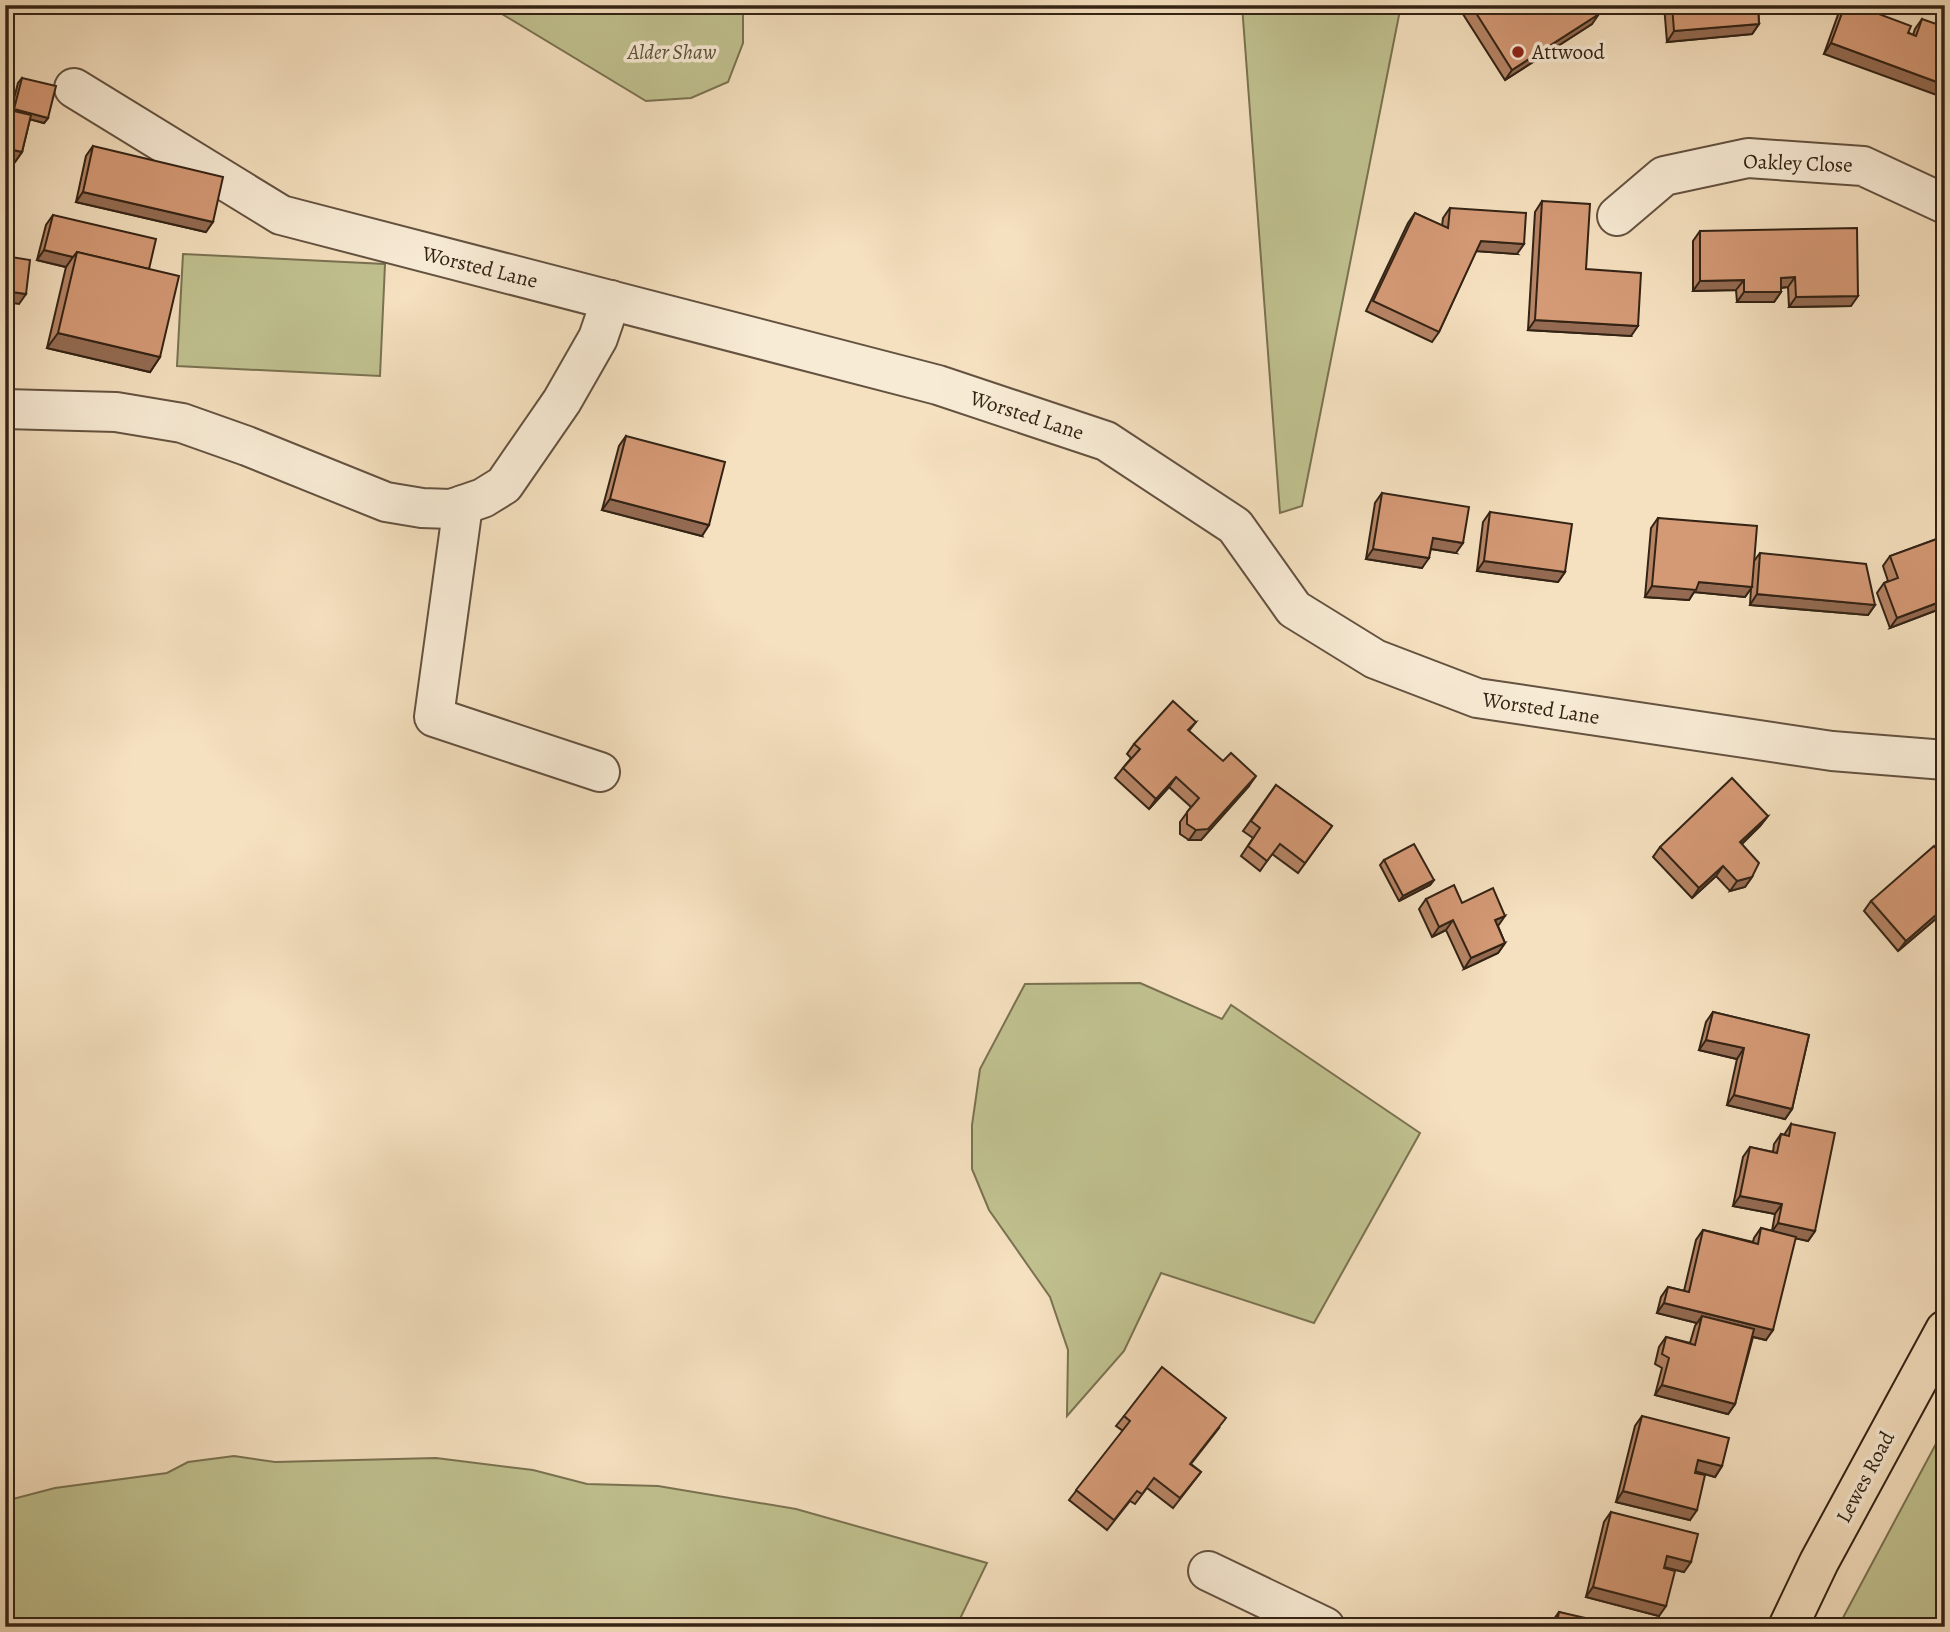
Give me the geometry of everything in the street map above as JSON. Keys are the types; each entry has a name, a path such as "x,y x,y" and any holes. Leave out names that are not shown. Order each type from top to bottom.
{"highway":[{"name":"Lewes Road","path":"1788,1627 1819,1562 1945,1329"}],"street":[{"name":"Worsted Lane","path":"74,88 281,215 938,385 1106,441 1235,526 1294,609 1375,659 1477,698 1832,751 1945,760"},
{"name":"Oakley Close","path":"1617,216 1664,176 1748,158 1863,166 1945,204"},
{"path":"5,409 116,412 182,423 386,502 422,508 451,509 483,498 503,485 562,401 598,338 611,300"},
{"path":"463,505 433,717 600,772"},
{"path":"1208,1571 1325,1627"}],"green space":[{"name":"Alder Shaw","path":"487,5 743,5 743,43 728,82 691,98 646,101"},
{"path":"1242,5 1401,5 1302,506 1280,513"},
{"path":"183,254 385,264 380,376 177,366"},
{"path":"1140,983 1222,1019 1231,1005 1420,1133 1314,1323 1161,1273 1124,1351 1067,1416 1068,1350 1050,1297 989,1210 972,1169 972,1125 980,1069 1025,984"},
{"path":"1945,1427 1945,1627 1838,1627"},
{"path":"234,1456 275,1462 436,1458 533,1470 587,1484 658,1486 796,1509 987,1563 956,1627 5,1627 5,1501 55,1488 167,1473 188,1462"}],"building":[{"name":"Attwood","path":"1471,5 1594,5 1599,14 1512,70"},
{"path":"1672,5 1758,5 1759,24 1674,31"},
{"path":"1845,5 1855,5 1911,26 1908,33 1916,36 1922,19 1945,27 1945,42 1942,48 1945,49 1945,85 1831,43"},
{"path":"22,78 56,86 48,118 14,109"},
{"path":"5,109 31,115 22,152 5,148"},
{"path":"93,146 223,177 213,222 83,192"},
{"path":"1542,201 1590,204 1586,269 1641,273 1638,326 1535,320"},
{"path":"1450,208 1526,213 1524,244 1481,241 1439,332 1373,301 1415,213 1448,228"},
{"path":"53,215 156,239 149,269 77,252 73,257 44,250"},
{"path":"1857,228 1858,296 1796,297 1795,277 1781,278 1781,292 1744,292 1744,280 1700,281 1700,231"},
{"path":"77,252 179,276 160,357 58,333"},
{"path":"5,256 30,260 26,294 5,291"},
{"path":"626,436 725,462 709,525 610,499"},
{"path":"1382,493 1469,507 1463,543 1433,538 1429,558 1373,549"},
{"path":"1490,512 1572,524 1565,572 1484,561"},
{"path":"1658,518 1757,526 1752,587 1699,582 1696,590 1652,586"},
{"path":"1945,536 1945,600 1897,618 1884,583 1898,578 1890,556"},
{"path":"1760,553 1866,564 1875,605 1757,594"},
{"path":"1173,701 1196,722 1188,730 1223,761 1231,753 1256,776 1208,829 1196,830 1187,824 1187,812 1199,798 1176,777 1156,799 1123,768 1140,749 1134,744"},
{"path":"1732,778 1768,816 1740,842 1759,863 1752,877 1737,881 1723,866 1699,888 1660,847"},
{"path":"1276,785 1332,826 1305,863 1280,844 1267,861 1248,846 1260,828 1251,821"},
{"path":"1414,844 1434,880 1403,896 1384,860"},
{"path":"1934,846 1945,856 1945,907 1906,941 1871,901"},
{"path":"1454,885 1462,903 1493,888 1505,916 1495,920 1505,943 1471,958 1453,920 1439,927 1426,899"},
{"path":"1713,1012 1809,1035 1792,1109 1734,1095 1744,1048 1706,1040"},
{"path":"1791,1124 1835,1133 1815,1231 1778,1223 1782,1204 1740,1196 1750,1147 1777,1153 1781,1134 1789,1136"},
{"path":"1761,1228 1796,1237 1773,1330 1664,1303 1668,1287 1689,1292 1703,1230 1758,1244"},
{"path":"1702,1316 1754,1329 1735,1404 1662,1385 1669,1358 1662,1354 1666,1337 1695,1345"},
{"path":"1162,1367 1226,1418 1190,1464 1201,1472 1180,1498 1154,1478 1142,1494 1137,1491 1114,1520 1076,1490 1130,1421 1124,1416"},
{"path":"1642,1416 1729,1438 1722,1466 1698,1460 1695,1473 1705,1475 1697,1510 1623,1491"},
{"path":"1611,1512 1698,1534 1691,1562 1667,1556 1664,1568 1675,1571 1666,1606 1593,1587"},
{"path":"1559,1612 1612,1624 1612,1627 1556,1627"}],"place":[{"name":"Attwood","path":"1518,52"}]}
